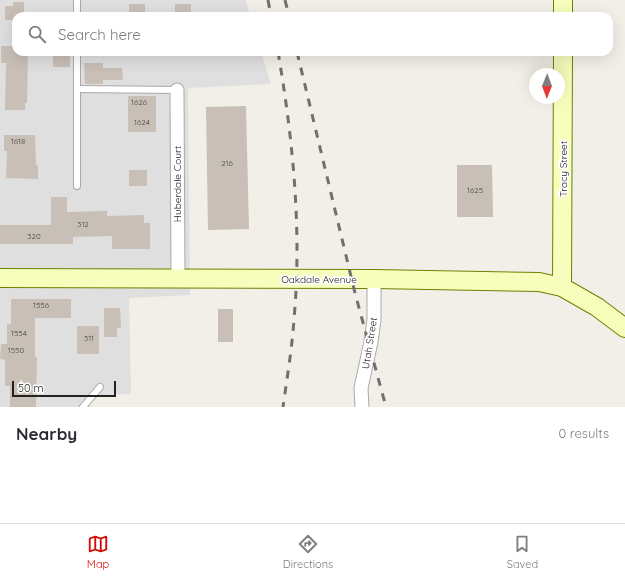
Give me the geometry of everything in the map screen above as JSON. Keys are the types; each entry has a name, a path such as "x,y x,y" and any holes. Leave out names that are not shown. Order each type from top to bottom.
{"street":[{"path":"563,0 563,12"},
{"name":"Tracy Street","path":"562,287 563,56"},
{"name":"Huberdale Court","path":"177,90 178,278"},
{"name":"Oakdale Avenue","path":"0,278 374,279 539,282 562,287 597,307 625,328"},
{"name":"Utah Street","path":"362,407 361,388 374,320 374,279"}],"lane":[{"path":"77,0 77,12"},
{"path":"77,56 77,186"},
{"path":"77,89 177,90"},
{"path":"83,407 100,386"}],"shaded area":[{"path":"0,0 246,0 249,12 12,12 12,56 262,56 271,84 188,88 190,295 129,298 131,394 90,396 90,407 0,407"}],"building":[{"path":"13,2 24,2 24,12 12,12 12,20 5,20 5,6 13,6"},
{"path":"129,4 145,4 145,12 129,12"},
{"path":"175,4 191,4 191,12 175,12"},
{"path":"1,46 12,46 12,56 28,56 27,103 25,103 25,110 5,110 6,63 1,63"},
{"path":"53,56 70,56 70,67 53,67"},
{"path":"84,63 103,63 103,68 122,68 123,80 103,80 103,84 85,84"},
{"path":"128,96 156,96 156,132 128,132"},
{"path":"246,106 249,229 208,230 206,107"},
{"path":"4,135 35,135 38,179 6,178 7,151 4,151"},
{"path":"457,165 492,165 493,217 457,217"},
{"path":"129,170 147,170 147,186 129,186"},
{"path":"51,197 67,197 67,212 107,211 107,216 144,215 144,223 150,223 150,249 112,249 112,236 73,237 73,244 0,244 0,225 51,225"},
{"path":"11,299 71,299 71,318 35,318 35,357 37,357 36,407 10,407 10,386 5,386 5,360 0,359 1,344 7,344 7,324 11,324"},
{"path":"104,308 120,308 121,328 117,328 117,337 104,337"},
{"path":"218,309 233,309 233,342 218,342"},
{"path":"77,326 99,326 99,354 77,354"}],"railway":[{"path":"268,0 270,12"},
{"path":"285,0 288,12"},
{"path":"279,56 292,152 295,185 297,252 293,330 283,407"},
{"path":"298,56 355,293 386,407"}]}
